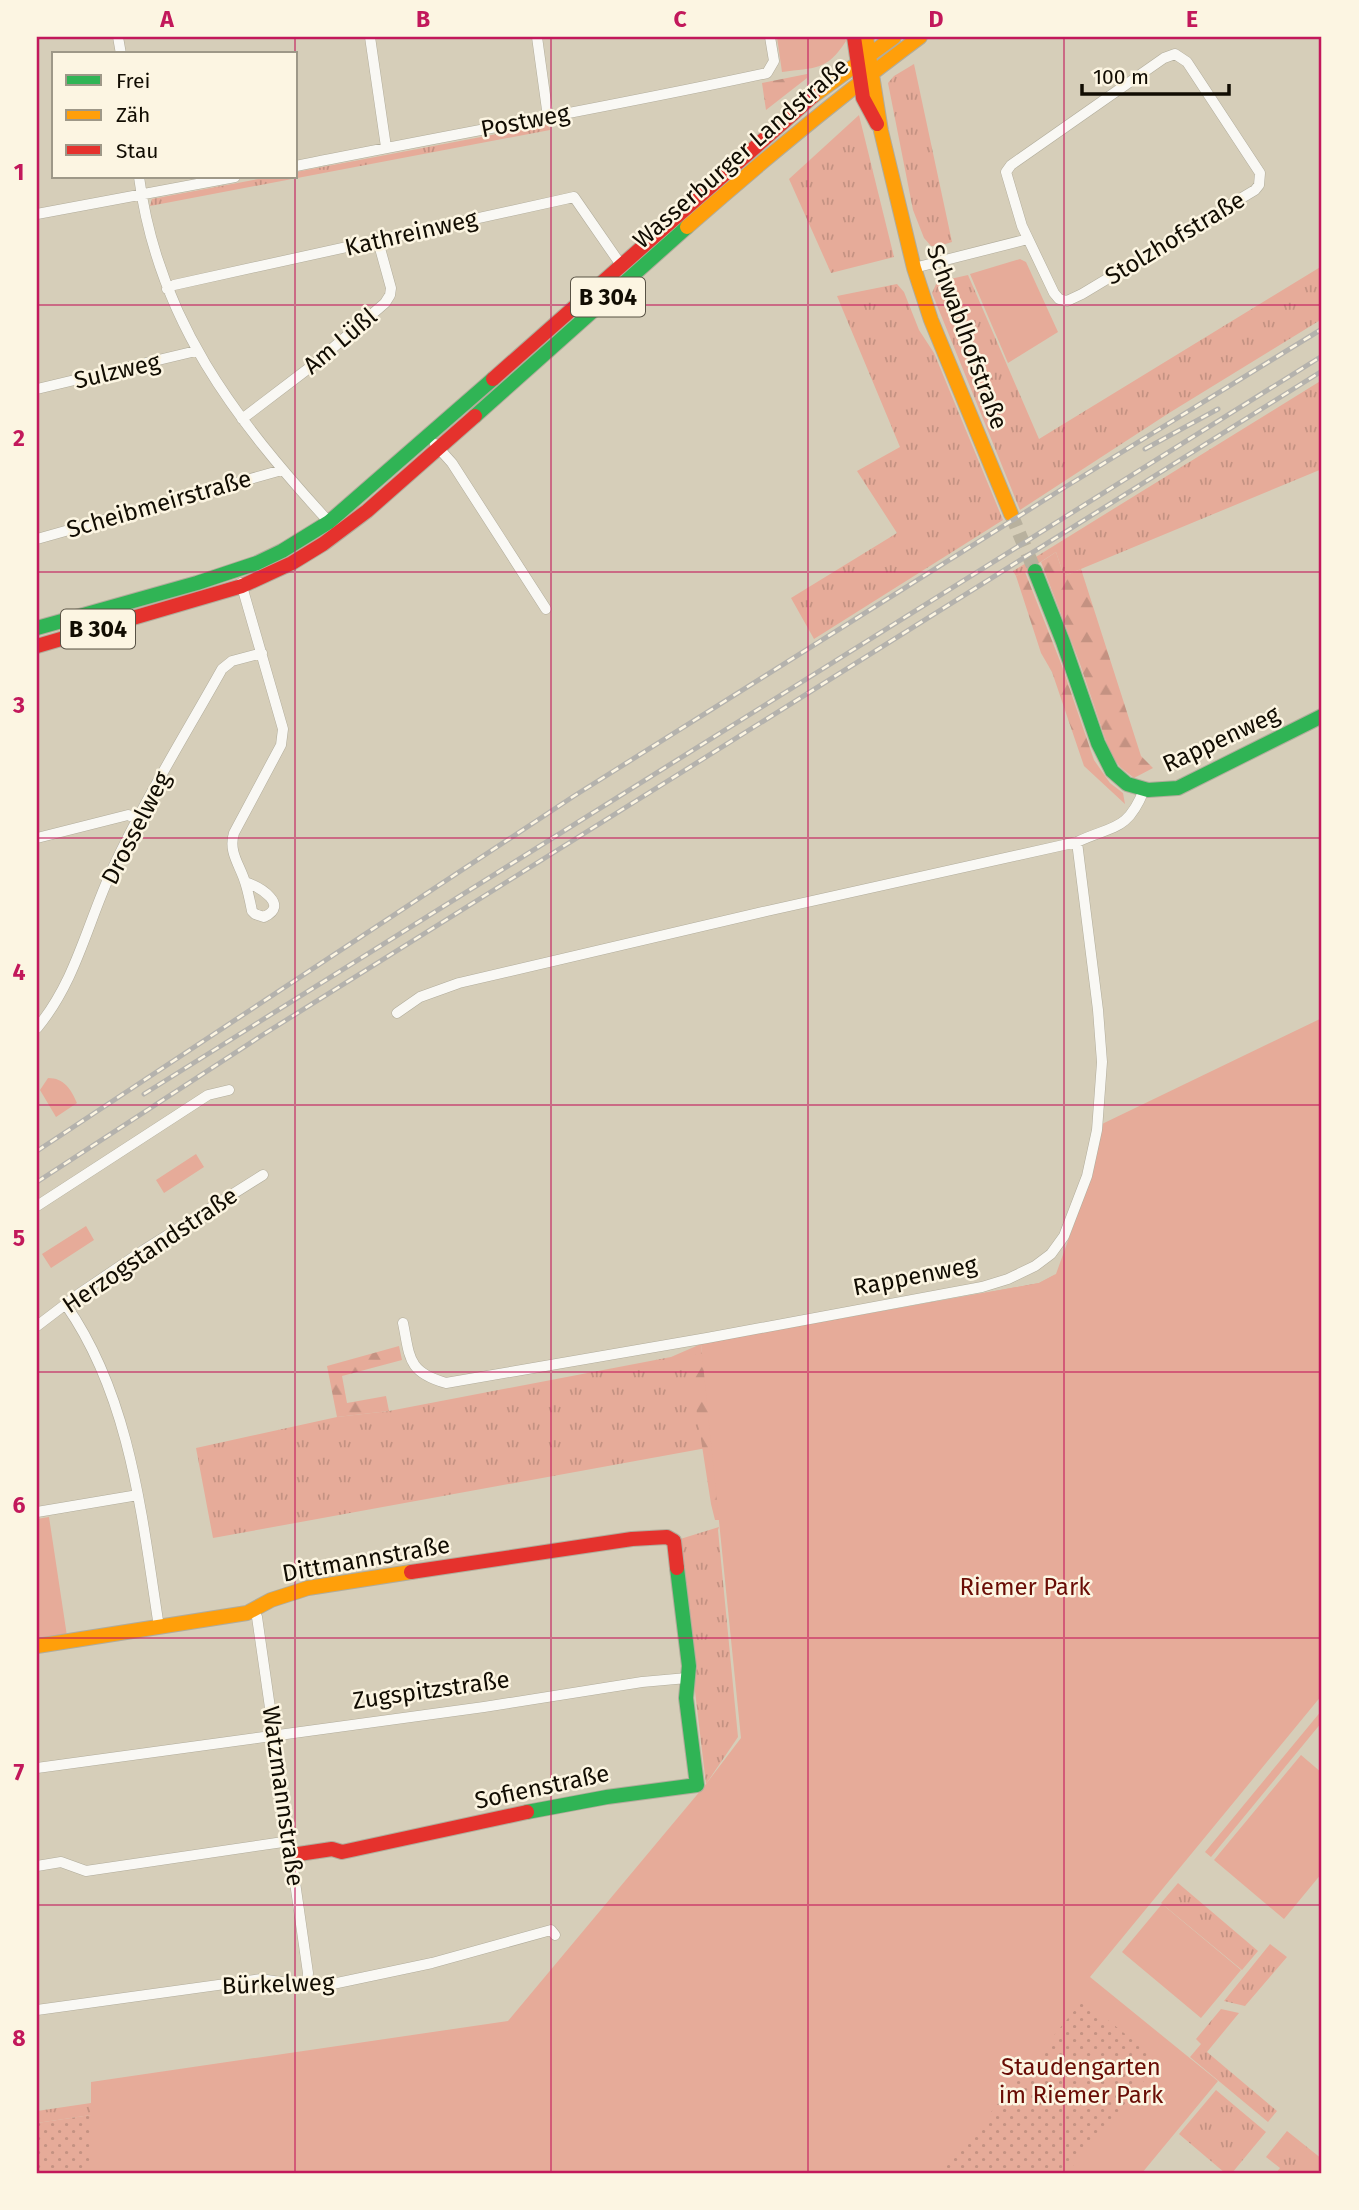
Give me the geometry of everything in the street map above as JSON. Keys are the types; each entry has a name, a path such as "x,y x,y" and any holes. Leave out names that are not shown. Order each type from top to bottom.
{"street":[{"path":"370,37 386,147"},
{"path":"537,37 548,117"},
{"name":"Postweg","path":"298,166 767,73 774,61 770,37"},
{"name":"Schwablhofstraße","path":"853,37 863,98 881,131"},
{"name":"Schwablhofstraße","path":"866,37 881,131 914,268 931,320 1011,514"},
{"name":"Wasserburger Landstraße","path":"37,628 238,570 282,551 330,522 769,134 894,37"},
{"name":"Wasserburger Landstraße","path":"37,646 242,586 269,576 323,546 367,511 740,180 860,80 919,37"},
{"name":"Stolzhofstraße","path":"1175,54 1187,62 1259,173 1259,185 1255,190 1067,301 1059,299 1054,293 1028,239 1006,172 1011,165 1164,58 1175,54"},
{"path":"139,178 154,251 167,289 196,351 242,419 282,470 330,522"},
{"path":"37,214 229,178"},
{"name":"Kathreinweg","path":"167,289 174,285 575,197 621,265"},
{"path":"914,268 1028,239"},
{"name":"Am Lüßl","path":"242,419 313,365 385,303 391,288 378,241"},
{"name":"Sulzweg","path":"37,389 196,351"},
{"path":"428,436 452,463 546,609"},
{"name":"Scheibmeirstraße","path":"37,539 282,470"},
{"path":"238,570 283,729 281,745 231,842 245,882"},
{"path":"1035,570 1104,756 1123,781 1144,790"},
{"name":"Drosselweg","path":"37,1028 69,979 112,871 222,669 232,661 262,653"},
{"name":"Rappenweg","path":"397,1013 420,997 459,983 1077,842 1115,828 1126,821 1144,790 1168,791 1178,788 1322,716"},
{"path":"37,838 128,815 138,819"},
{"name":"Rappenweg","path":"403,1323 411,1362 433,1380 446,1383 982,1287 1008,1279 1035,1266 1051,1254 1064,1236 1087,1176 1097,1130 1102,1062 1077,842"},
{"path":"37,1206 208,1094 229,1090"},
{"name":"Herzogstandstraße","path":"37,1326 144,1250 263,1175"},
{"path":"66,1305 115,1402 138,1495 159,1627"},
{"path":"37,1512 138,1495"},
{"name":"Dittmannstraße","path":"37,1646 253,1611 271,1600 309,1588 617,1541 667,1537 674,1541 689,1667 687,1678"},
{"name":"Watzmannstraße","path":"253,1611 257,1617 291,1848 308,1973 307,1983"},
{"name":"Zugspitzstraße","path":"37,1768 484,1707 642,1682 687,1678"},
{"name":"Sofienstraße","path":"37,1866 61,1863 86,1871 291,1848 332,1849 342,1852 412,1839 580,1800 697,1785 686,1698 687,1678"},
{"name":"Bürkelweg","path":"37,2010 261,1979 323,1986 472,1953 551,1930 555,1935"}],"green space":[{"path":"777,37 845,37 846,41 826,63 782,72"},
{"path":"914,64 952,242 939,246 931,246 924,238 913,210 888,83 894,76"},
{"path":"807,74 807,78 766,110 762,83"},
{"path":"859,115 894,257 831,273 789,179"},
{"path":"549,124 550,130 298,178 298,172"},
{"path":"264,178 297,178 150,206 152,199"},
{"path":"1020,259 1026,262 1058,332 1008,363 970,274"},
{"path":"1322,266 1322,319 1169,413 1020,510 932,293 937,282 968,275 1039,439"},
{"path":"897,284 904,292 919,330 934,353 1003,520 814,639 791,598 897,533 857,471 900,447 837,296"},
{"path":"1322,380 1322,469 1064,576 1056,552 1016,576 1013,571"},
{"path":"1056,552 1064,576 1081,569 1141,756 1153,768 1134,778 1120,767 1110,753 1041,562"},
{"path":"1025,572 1062,666 1094,760 1110,783 1123,793 1125,804 1084,766 1052,672 1041,653 1016,576"},
{"name":"Riemer Park","path":"1322,1018 1322,1695 1090,1977 1218,2081 1142,2173 91,2173 91,2082 508,2021 706,1784 741,1738 701,1344 1039,1283 1056,1274 1091,1177 1102,1124"},
{"path":"48,1078 54,1078 66,1085 77,1103 56,1117 40,1090"},
{"path":"196,1154 204,1167 164,1193 156,1180"},
{"path":"86,1226 94,1240 51,1268 42,1254"},
{"path":"1056,1274 725,1520 715,1520 689,1362 697,1353 707,1354 701,1344 1039,1283"},
{"path":"701,1344 712,1447 213,1538 196,1448 337,1417 389,1411 671,1357"},
{"path":"399,1346 402,1360 342,1376 347,1403 386,1396 389,1411 337,1417 327,1366"},
{"path":"49,1517 67,1636 37,1641 37,1519"},
{"path":"719,1527 738,1737 706,1784 677,1540"},
{"path":"1322,1710 1322,1722 1211,1857 1205,1852"},
{"path":"1301,1755 1322,1773 1322,1873 1284,1919 1214,1860"},
{"path":"1178,1883 1258,1951 1242,1970 1161,1903"},
{"path":"1162,1904 1241,1970 1201,2018 1122,1952"},
{"path":"1270,1944 1287,1957 1245,2006 1224,2001"},
{"name":"Staudengarten im Riemer Park","path":"1083,2000 1160,2062 1067,2173 941,2173"},
{"path":"1221,2009 1239,2013 1207,2052 1277,2111 1268,2122 1190,2057 1201,2044 1196,2039"},
{"path":"1216,2090 1266,2132 1232,2173 1225,2173 1179,2134"},
{"path":"91,2103 91,2115 37,2123 37,2111"},
{"path":"91,2115 91,2173 37,2173 37,2123"},
{"path":"1287,2131 1322,2159 1322,2173 1276,2173 1280,2168 1266,2157"}],"tunnel":[{"path":"1011,514 1035,571"}],"railway":[{"path":"37,1151 574,796 1322,329"},
{"path":"144,1094 1322,356"},
{"path":"37,1182 264,1034 1322,371"},
{"path":"1145,449 1218,409"}],"traffic: fast":[{"path":"475,416 687,227"},
{"path":"37,628 197,583 257,563 282,551 329,522 493,379"},
{"path":"1035,571 1098,743 1112,771 1127,784 1148,790 1178,788 1322,716"},
{"path":"527,1812 607,1797 697,1785 686,1698 689,1666 677,1568"}],"traffic: slow":[{"path":"866,37 881,131 914,268 931,320 1011,514"},
{"path":"813,96 894,37"},
{"path":"687,227 801,130 920,37"},
{"path":"37,1646 247,1613 271,1600 308,1588 411,1572"}],"traffic: jam":[{"path":"854,37 863,98 877,124"},
{"path":"493,379 813,96"},
{"path":"37,646 242,586 292,563 367,511 475,416"},
{"path":"411,1572 632,1539 667,1537 674,1541 677,1568"},
{"path":"292,1855 332,1849 342,1852 527,1812"}]}
